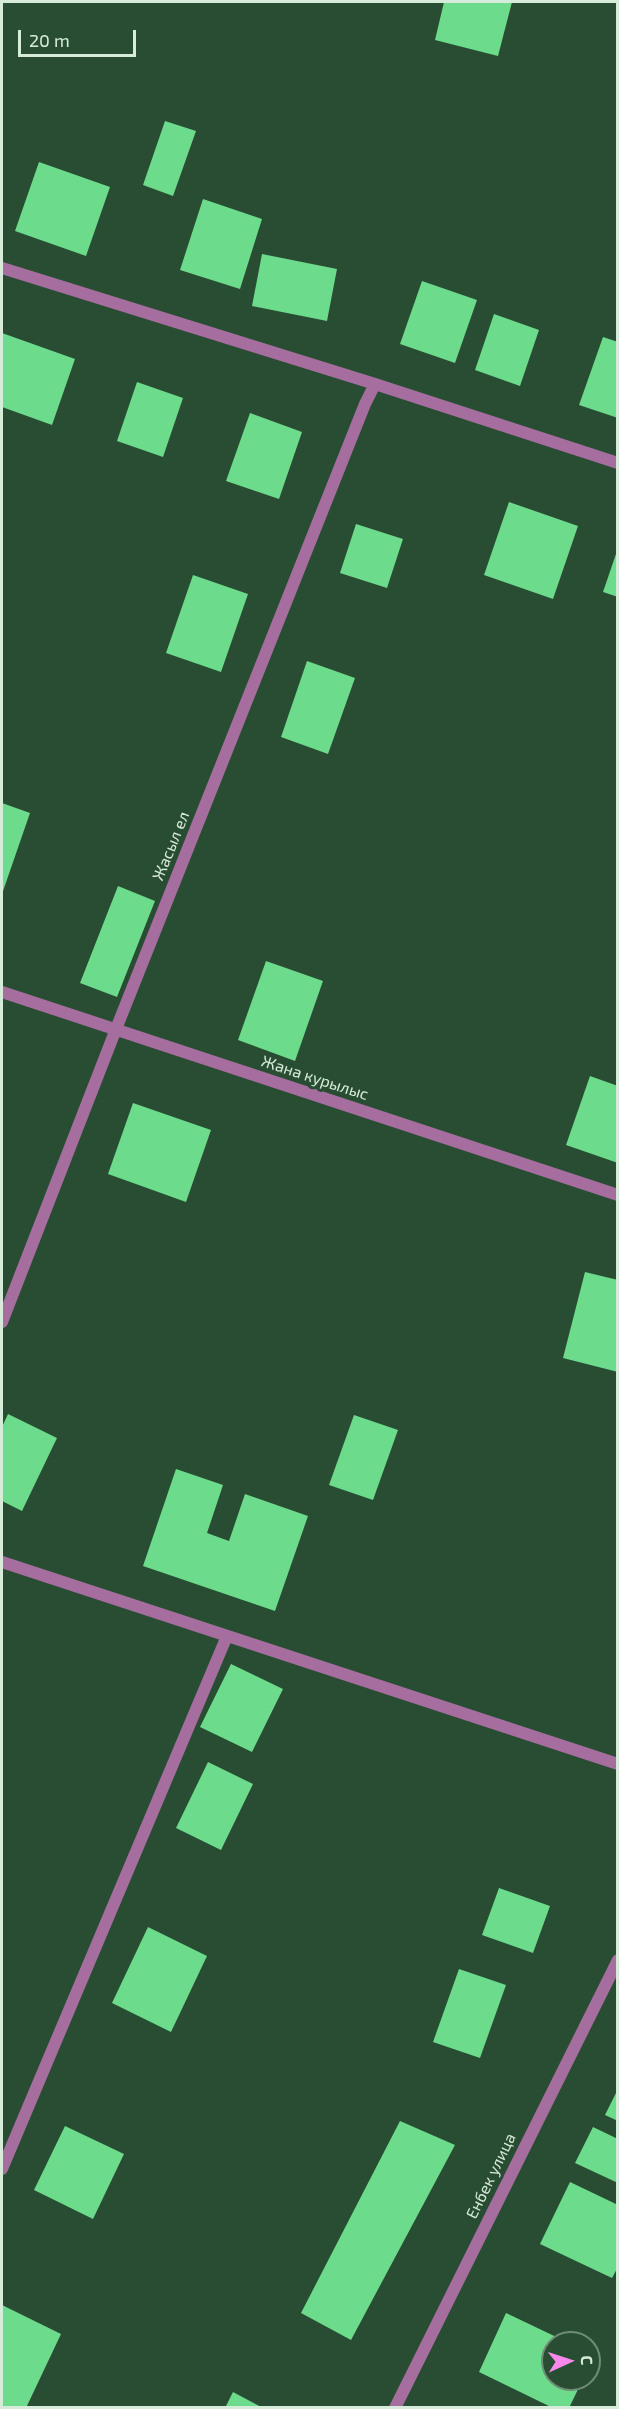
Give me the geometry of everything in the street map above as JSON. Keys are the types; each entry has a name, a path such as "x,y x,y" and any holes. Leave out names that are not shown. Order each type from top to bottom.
{"street":[{"path":"2,268 375,384 618,463"},
{"name":"Жасыл ел","path":"2,1322 116,1029 365,404 375,384"},
{"name":"Жана курылыс","path":"2,992 618,1195"},
{"path":"2,1562 618,1764"},
{"path":"2,2169 227,1636"},
{"name":"Енбек улица","path":"395,2408 618,1960"}],"building":[{"path":"444,2 512,2 498,56 435,40"},
{"path":"165,121 196,131 173,196 143,185"},
{"path":"39,162 110,187 86,256 15,231"},
{"path":"203,199 262,219 240,289 180,270"},
{"path":"262,254 337,269 327,321 252,306"},
{"path":"422,281 477,300 455,363 400,344"},
{"path":"494,314 539,330 520,386 475,370"},
{"path":"2,333 75,359 52,425 2,407"},
{"path":"603,337 618,342 618,418 579,405"},
{"path":"137,382 183,398 163,457 117,441"},
{"path":"250,413 302,432 279,499 226,481"},
{"path":"509,502 578,526 553,599 484,575"},
{"path":"356,524 403,539 387,588 340,573"},
{"path":"618,551 618,597 603,592"},
{"path":"193,575 248,594 221,672 166,653"},
{"path":"307,661 355,678 328,754 281,737"},
{"path":"2,803 30,813 2,894"},
{"path":"118,886 155,901 117,997 80,983"},
{"path":"266,961 323,981 295,1061 238,1040"},
{"path":"590,1076 618,1086 618,1163 566,1145"},
{"path":"133,1103 211,1130 186,1202 108,1174"},
{"path":"585,1272 618,1280 618,1372 563,1358"},
{"path":"8,1414 57,1438 22,1511 2,1501 2,1427"},
{"path":"354,1415 398,1430 373,1500 329,1485"},
{"path":"176,1469 223,1485 207,1533 229,1541 245,1494 308,1516 275,1611 143,1566"},
{"path":"231,1664 283,1689 252,1752 200,1727"},
{"path":"208,1762 253,1784 221,1850 176,1828"},
{"path":"499,1888 550,1906 533,1953 482,1935"},
{"path":"148,1927 207,1956 171,2032 112,2003"},
{"path":"459,1969 506,1985 480,2058 433,2042"},
{"path":"618,2089 618,2121 605,2115"},
{"path":"400,2121 455,2145 351,2340 301,2313"},
{"path":"65,2126 124,2154 93,2219 34,2190"},
{"path":"593,2127 618,2139 618,2183 575,2163"},
{"path":"570,2182 618,2205 618,2267 612,2278 540,2244"},
{"path":"2,2305 61,2334 26,2408 2,2408"},
{"path":"506,2313 544,2331 541,2331 541,2391 577,2391 569,2408 553,2408 479,2372"},
{"path":"233,2392 263,2408 225,2408"}]}
